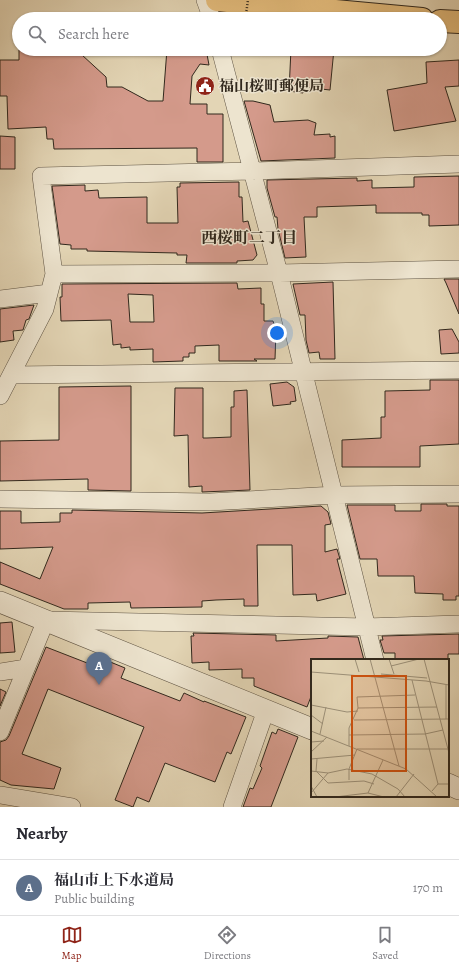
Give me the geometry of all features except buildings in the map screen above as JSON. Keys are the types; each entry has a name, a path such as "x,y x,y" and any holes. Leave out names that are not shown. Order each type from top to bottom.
{"highway":[{"path":"217,0 346,12"},
{"path":"447,21 459,22"}],"street":[{"path":"205,0 209,12"},
{"path":"222,56 279,272 375,659"},
{"path":"0,396 45,309 54,274 41,176 459,164"},
{"path":"54,274 459,269"},
{"path":"0,299 49,293"},
{"path":"12,375 459,370"},
{"path":"0,499 210,502 335,495 459,494"},
{"path":"0,602 311,729"},
{"path":"46,620 366,627 459,624"},
{"path":"0,732 46,620"},
{"path":"0,672 26,668"},
{"path":"232,807 266,710"},
{"path":"449,784 459,789"},
{"path":"0,794 72,807"}],"path":[{"path":"246,12 248,0"}],"place":[{"name":"福山桜町郵便局","path":"205,86"},
{"name":"福山市上下水道局","path":"99,685"}],"district":[{"name":"西桜町二丁目","path":"249,237"}]}
